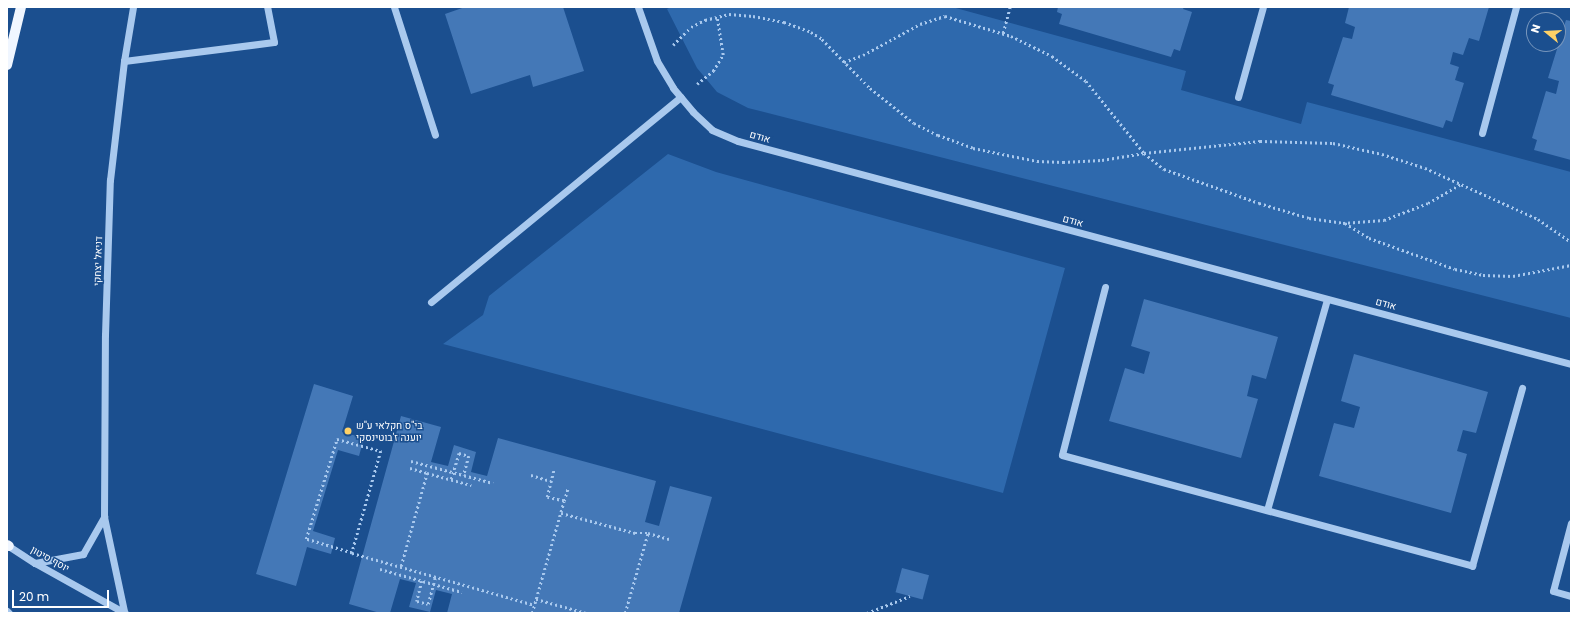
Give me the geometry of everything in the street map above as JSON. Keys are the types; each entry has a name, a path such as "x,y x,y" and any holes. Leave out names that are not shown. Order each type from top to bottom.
{"main road":[{"path":"7,65 22,7"}],"street":[{"name":"דניאל יצחקי","path":"125,612 104,517 105,335 110,180 124,61 133,7"},
{"path":"124,61 274,42 267,7"},
{"path":"394,7 435,135"},
{"name":"אודם","path":"638,7 657,61 673,88 693,112 712,130 738,141 1571,364"},
{"path":"1238,97 1263,7"},
{"path":"1482,133 1516,7"},
{"path":"431,302 682,97"},
{"path":"1105,287 1062,455 1472,566 1522,388"},
{"path":"1267,510 1327,299"},
{"name":"דניאל יצחקי","path":"35,563 83,554 104,517"},
{"path":"1571,523 1553,591 1571,596"},
{"name":"יוסף סיטון","path":"8,545 35,563 125,612"}],"path":[{"path":"1003,33 1010,7"},
{"path":"657,61 691,27 705,20 729,14 753,16 784,22 811,32 822,40 870,88 914,123 938,135 973,148 1037,161 1102,160 1144,153 1260,142 1333,144 1382,154 1425,168 1538,219 1571,242"},
{"path":"844,62 863,55 920,24 945,16 1003,33 1052,56 1086,81 1144,153 1164,169 1259,203 1309,218 1343,223 1384,220 1428,203 1462,184"},
{"path":"682,97 713,71 723,54 717,17"},
{"path":"1343,223 1369,238 1456,269 1483,275 1513,276 1571,265"},
{"path":"352,553 381,451 337,439 306,539 352,553 534,605"},
{"path":"451,479 459,453 469,456 464,475"},
{"path":"411,461 493,483"},
{"path":"410,468 471,485"},
{"path":"554,469 547,497 564,501"},
{"path":"401,566 427,473"},
{"path":"531,475 551,481"},
{"path":"532,613 568,488"},
{"path":"561,513 635,533 648,533 669,539"},
{"path":"625,613 648,533"},
{"path":"380,569 462,592"},
{"path":"422,581 417,601 428,604 435,577"},
{"path":"867,613 910,596"},
{"path":"536,599 586,613"}],"shaded area":[{"path":"671,7 952,7 1186,71 1181,90 1301,124 1307,102 1571,172 1571,318 748,108 717,92 697,68 667,9"},
{"path":"668,154 716,172 1065,268 1003,493 443,344 483,315 489,296"}],"building":[{"path":"465,7 563,7 584,71 533,87 530,75 471,94 445,14"},
{"path":"1058,7 1184,7 1183,9 1192,12 1180,51 1174,49 1171,57 1059,24 1062,14 1057,12"},
{"path":"1349,7 1489,7 1479,41 1469,38 1463,55 1453,52 1450,64 1459,67 1455,80 1464,83 1452,122 1446,120 1443,128 1331,95 1334,85 1328,83 1343,37 1352,39 1355,27 1345,23"},
{"path":"1566,20 1571,21 1571,160 1534,150 1537,140 1532,138 1546,91 1556,94 1559,81 1548,78 1556,52 1566,52"},
{"path":"1144,299 1278,337 1266,379 1252,375 1247,396 1258,399 1241,458 1109,421 1125,368 1144,374 1150,352 1131,346"},
{"path":"1354,354 1488,392 1476,433 1463,430 1457,451 1467,454 1451,513 1319,476 1334,423 1354,428 1360,407 1341,401"},
{"path":"314,384 353,396 342,432 364,438 359,456 338,450 313,531 335,538 331,554 307,547 296,586 256,574"},
{"path":"401,416 441,427 431,462 448,466 454,445 476,452 471,472 487,476 498,438 656,481 645,522 659,526 670,486 712,497 679,613 447,613 452,594 436,590 430,612 409,607 416,583 400,579 390,613 380,613 349,604"},
{"path":"902,568 929,575 923,599 896,592"}],"place":[{"name":"בי\"ס חקלאי ע\"ש יוענה ז'בוטינסקי","path":"348,431"}]}
